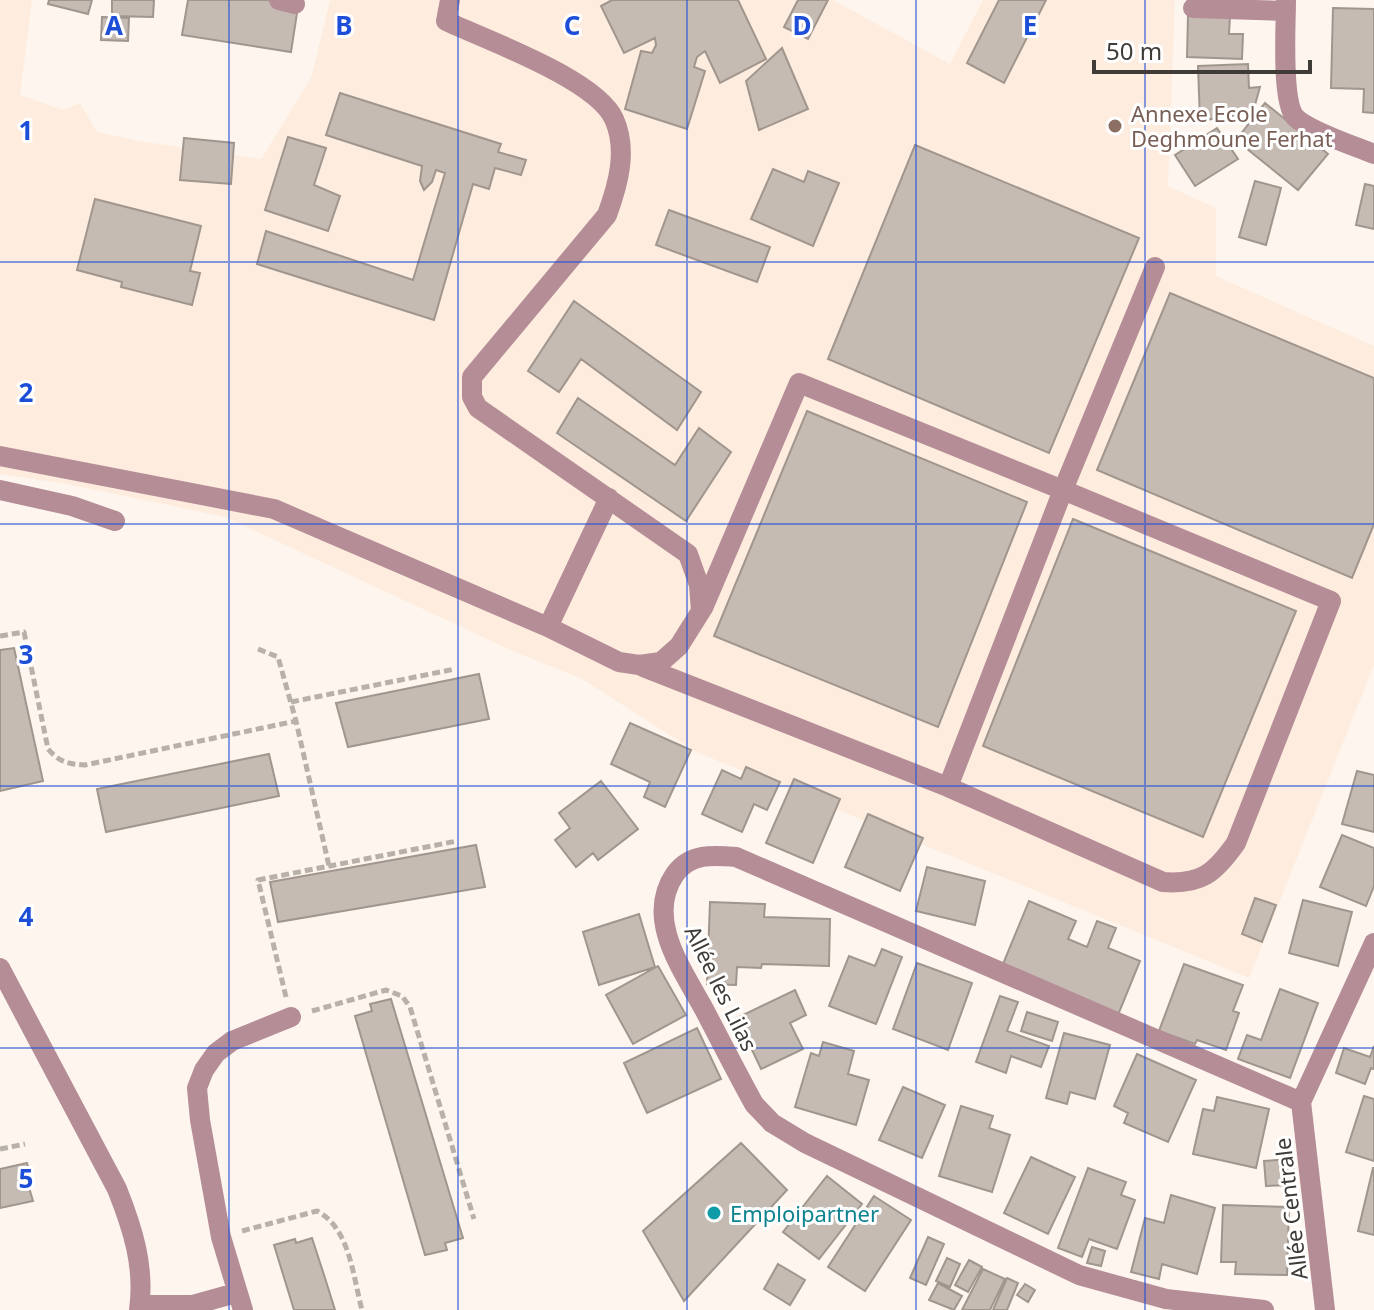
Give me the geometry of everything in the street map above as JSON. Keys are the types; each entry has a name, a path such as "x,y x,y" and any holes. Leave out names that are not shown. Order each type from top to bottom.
{"street":[{"path":"450,0 446,21 561,74 594,95 614,119 621,156 619,183 607,215 472,377 472,397 478,408 688,554 699,585 701,611"},
{"path":"1193,8 1286,6 1287,95 1295,117 1325,134 1374,154"},
{"path":"948,787 1063,490 1155,267"},
{"path":"0,456 274,509 548,627 619,662 639,665 948,787 1163,882 1179,884 1203,878 1221,865 1236,843 1331,601 799,383 701,611 679,646 661,662 639,665"},
{"path":"0,490 72,506 115,521"},
{"path":"548,627 609,498"},
{"name":"Allée les Lilas","path":"1264,1310 1166,1299 1079,1275 805,1143 772,1123 754,1104 669,943 662,910 667,887 683,863 708,854 736,857 1301,1102"},
{"path":"1301,1102 1374,943"},
{"path":"0,968 128,1215 140,1268 139,1307 240,1301 221,1237 197,1088 204,1070 216,1053 232,1041 291,1017"},
{"name":"Allée Centrale","path":"1301,1102 1325,1310"}],"path":[{"path":"0,636 24,632 48,749 66,764 85,765 296,721"},
{"path":"258,649 278,657 329,866"},
{"path":"291,702 455,669"},
{"path":"457,841 258,880 291,1017 386,990 402,996 410,1007 474,1219"},
{"path":"0,1149 25,1144"},
{"path":"221,1237 317,1211 328,1217 340,1231 362,1310"}],"shaded area":[{"path":"0,0 32,0 20,95 63,110 80,103 97,132 261,159 311,78 330,0 833,0 950,64 983,0 1175,0 1168,186 1216,208 1216,276 1374,346 1374,665 1249,978 696,752 582,679 515,652 225,517 67,484 0,474"}],"building":[{"path":"49,0 92,0 88,14 48,4"},
{"path":"112,0 154,0 153,17 112,16"},
{"path":"188,0 299,0 291,52 182,35"},
{"path":"612,0 738,0 766,59 720,83 705,51 697,57 694,67 705,71 687,129 625,109 641,51 652,53 656,45 655,38 624,53 601,6"},
{"path":"798,0 828,0 808,39 784,27"},
{"path":"999,0 1046,0 1004,83 967,63"},
{"path":"1333,8 1374,9 1374,113 1363,112 1364,89 1331,88"},
{"path":"1188,15 1230,16 1229,34 1243,34 1242,59 1187,57"},
{"path":"102,17 129,18 128,41 101,40"},
{"path":"782,48 808,109 759,130 746,81"},
{"path":"1248,64 1249,88 1260,87 1253,112 1200,121 1198,66"},
{"path":"340,93 501,144 498,152 526,160 521,175 495,168 489,189 473,184 434,320 257,264 266,231 413,280 445,173 436,170 432,182 424,190 420,181 422,166 326,135"},
{"path":"1265,103 1328,154 1298,190 1236,140"},
{"path":"1217,128 1238,159 1195,186 1175,155"},
{"path":"288,137 326,148 314,185 340,196 328,231 265,210"},
{"path":"184,138 234,143 231,184 180,180"},
{"path":"915,145 1139,238 1049,453 828,359"},
{"path":"773,169 804,182 808,171 839,183 813,246 751,219"},
{"path":"1255,181 1281,188 1266,245 1239,237"},
{"path":"1365,184 1374,186 1374,229 1356,225"},
{"path":"95,199 201,226 190,271 200,273 192,305 121,287 122,282 77,270"},
{"path":"669,210 770,247 757,282 656,245"},
{"path":"1170,293 1374,378 1374,524 1352,578 1097,470"},
{"path":"574,301 701,392 677,430 581,359 559,392 528,371"},
{"path":"578,398 675,465 699,428 731,452 686,521 557,433"},
{"path":"807,411 1027,502 938,727 714,636"},
{"path":"1073,519 1296,611 1203,837 983,746"},
{"path":"14,648 43,781 0,791 0,650"},
{"path":"479,674 489,719 348,747 336,703"},
{"path":"630,723 691,750 665,807 644,797 650,782 611,764"},
{"path":"269,754 279,796 106,832 97,789"},
{"path":"746,767 780,782 767,810 754,804 742,832 702,814 722,770 741,779"},
{"path":"1357,771 1374,775 1374,832 1342,824"},
{"path":"794,779 840,799 813,863 766,843"},
{"path":"601,781 638,829 598,860 593,853 576,867 555,840 570,828 559,813"},
{"path":"868,814 923,838 900,891 845,867"},
{"path":"1342,835 1374,848 1374,886 1366,906 1320,887"},
{"path":"476,845 485,887 278,922 270,882"},
{"path":"927,867 985,881 975,925 916,911"},
{"path":"1255,898 1276,905 1262,942 1242,934"},
{"path":"1303,900 1352,912 1338,966 1289,953"},
{"path":"1029,901 1076,921 1068,939 1087,947 1097,921 1116,928 1108,948 1140,961 1118,1015 1003,964"},
{"path":"710,902 765,904 764,917 830,919 829,966 762,964 761,968 737,967 736,985 707,984"},
{"path":"639,914 655,967 599,985 583,932"},
{"path":"882,949 902,957 876,1024 829,1006 849,956 875,966"},
{"path":"917,963 972,983 948,1050 893,1029"},
{"path":"1184,964 1243,985 1233,1011 1239,1013 1226,1050 1197,1040 1195,1044 1159,1031"},
{"path":"658,966 686,1015 633,1044 606,995"},
{"path":"1280,989 1318,1003 1290,1078 1238,1059 1247,1035 1261,1040"},
{"path":"795,990 806,1015 790,1023 803,1049 761,1069 737,1018"},
{"path":"1000,996 1018,1002 1007,1031 1049,1046 1041,1067 1011,1056 1006,1073 976,1062"},
{"path":"391,999 463,1238 445,1243 447,1250 425,1255 355,1016 372,1011 370,1004"},
{"path":"1027,1012 1058,1022 1052,1041 1021,1031"},
{"path":"697,1028 721,1079 647,1113 624,1063"},
{"path":"1064,1033 1110,1045 1095,1099 1070,1092 1067,1104 1046,1098"},
{"path":"823,1042 854,1051 848,1074 869,1080 856,1125 795,1107 811,1053 819,1056"},
{"path":"1374,1046 1374,1069 1371,1068 1365,1084 1336,1073 1344,1048 1370,1057"},
{"path":"1137,1054 1196,1080 1168,1142 1124,1123 1128,1113 1114,1106"},
{"path":"903,1087 945,1105 922,1158 879,1140"},
{"path":"1364,1096 1374,1099 1374,1161 1346,1152"},
{"path":"1217,1097 1269,1109 1256,1168 1193,1154 1203,1109 1214,1111"},
{"path":"961,1106 993,1116 989,1128 1010,1135 992,1192 939,1176"},
{"name":"Emploipartner","path":"741,1143 787,1190 684,1301 643,1231"},
{"path":"1031,1157 1075,1177 1048,1234 1004,1213"},
{"path":"1293,1159 1294,1185 1266,1186 1264,1161"},
{"path":"27,1163 33,1183 28,1184 33,1201 0,1208 0,1169"},
{"path":"1088,1168 1126,1182 1121,1195 1135,1200 1117,1249 1089,1239 1082,1257 1058,1248"},
{"path":"1374,1168 1374,1235 1358,1231"},
{"path":"827,1176 862,1204 819,1259 783,1232"},
{"path":"1171,1195 1215,1208 1197,1274 1162,1264 1159,1279 1131,1272 1145,1218 1164,1223"},
{"path":"874,1196 911,1220 865,1291 828,1267"},
{"path":"1223,1205 1289,1207 1287,1275 1235,1274 1236,1262 1221,1262"},
{"path":"928,1237 944,1244 926,1285 910,1278"},
{"path":"312,1238 335,1310 294,1310 274,1245"},
{"path":"1092,1247 1105,1251 1101,1266 1087,1263"},
{"path":"947,1258 960,1264 950,1287 936,1281"},
{"path":"969,1260 982,1267 968,1292 955,1285"},
{"path":"778,1264 805,1280 790,1305 764,1289"},
{"path":"983,1269 1005,1279 990,1310 962,1310"},
{"path":"1007,1278 1018,1283 1007,1310 993,1310"},
{"path":"938,1283 962,1296 954,1310 929,1300"},
{"path":"1025,1284 1035,1290 1028,1302 1017,1295"}],"place":[{"name":"Annexe Ecole Deghmoune Ferhat","path":"1115,126"},
{"name":"Emploipartner","path":"714,1213"}]}
